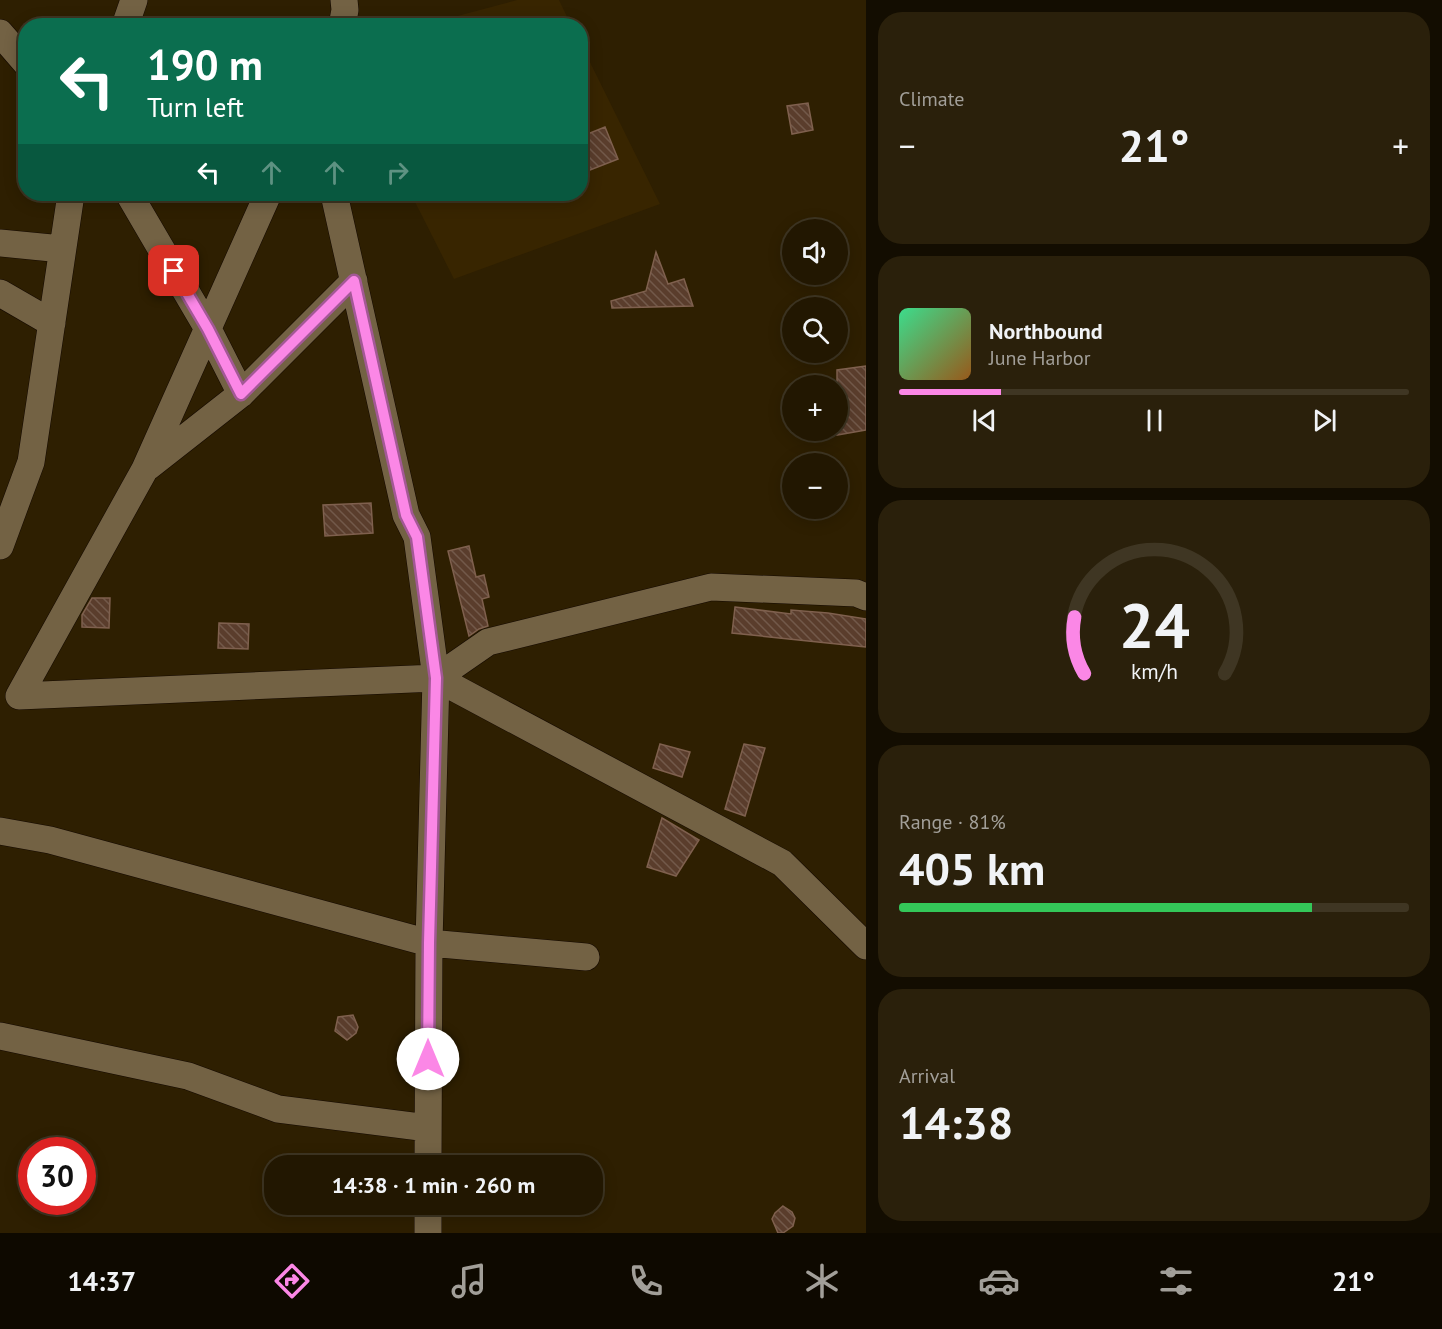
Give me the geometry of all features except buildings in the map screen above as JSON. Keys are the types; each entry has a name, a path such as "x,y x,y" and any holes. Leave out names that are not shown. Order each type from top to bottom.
{"street":[{"path":"128,18 134,0"},
{"path":"344,0 344,18"},
{"path":"0,33 18,54"},
{"path":"0,546 32,462 70,201"},
{"path":"133,201 208,329 241,394"},
{"path":"9,699 145,469 265,201"},
{"path":"336,201 406,515 417,537 436,678 429,943 428,1155"},
{"path":"0,243 62,249"},
{"path":"145,469 241,394 354,281"},
{"path":"0,293 52,323"},
{"path":"436,678 488,642 711,587 856,594 866,597"},
{"path":"9,699 436,678 782,863 866,946"},
{"path":"0,831 50,840 429,943 586,957"},
{"path":"0,1036 188,1076 278,1108 428,1128"},
{"path":"428,1215 428,1233"}],"shaded area":[{"path":"517,0 559,0 568,18 450,18"},
{"path":"588,58 660,204 454,279 415,201 588,201"}],"route":[{"path":"174,271 208,329 241,394 354,281 406,515 417,537 436,678 428,1059"}]}
